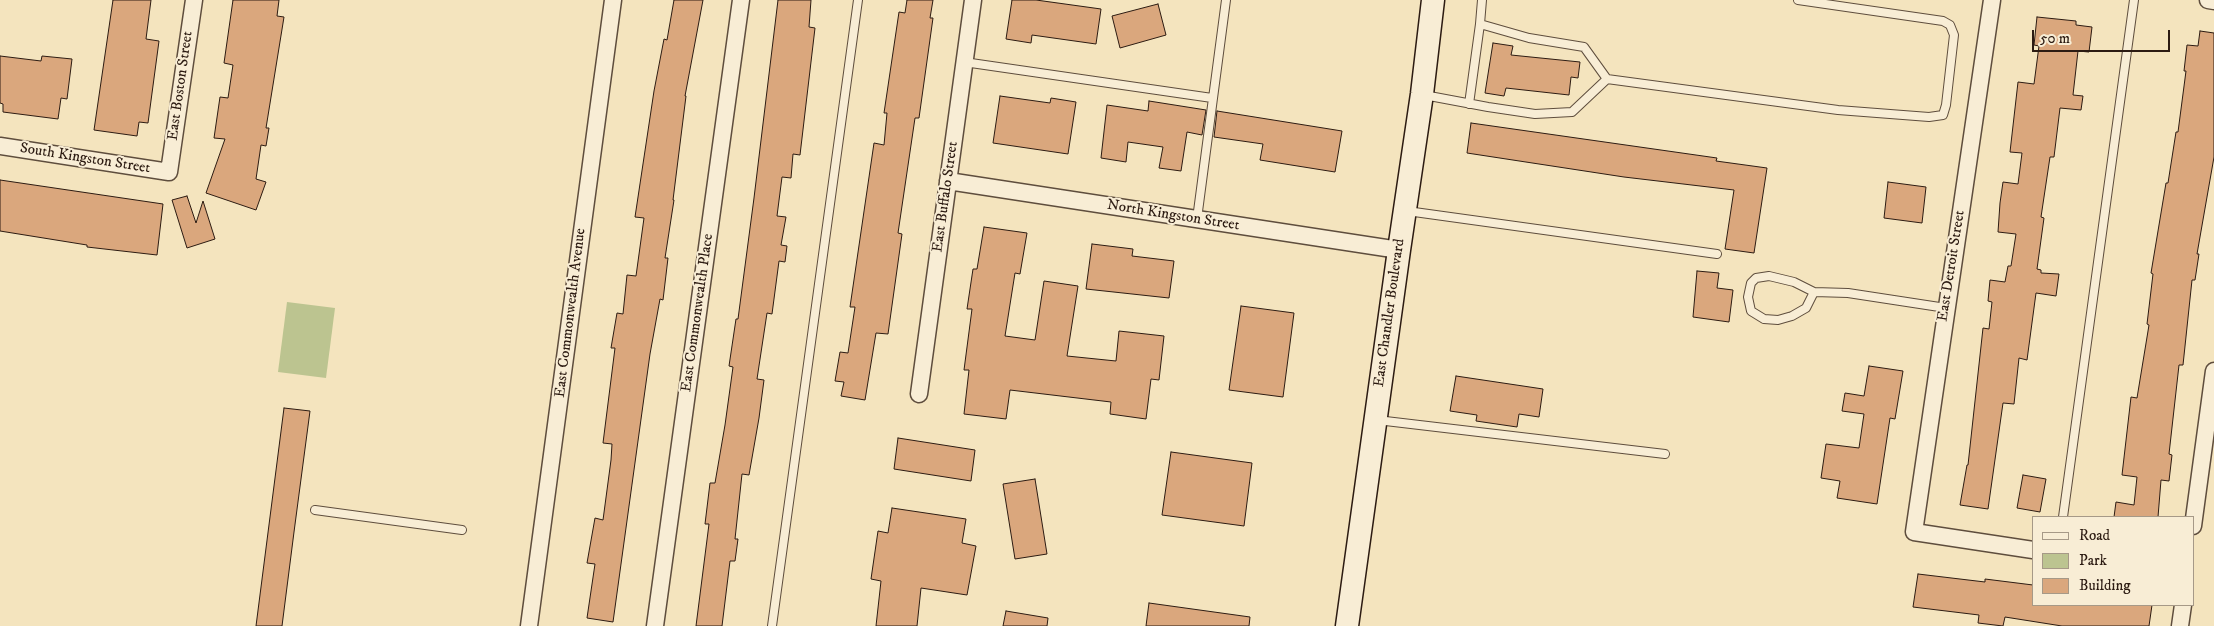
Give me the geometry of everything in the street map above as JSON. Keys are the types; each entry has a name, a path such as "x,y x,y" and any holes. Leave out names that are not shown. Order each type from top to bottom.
{"main road":[{"name":"East Chandler Boulevard","path":"1347,626 1398,250 1422,94 1433,0"}],"street":[{"name":"East Boston Street","path":"169,172 194,0"},
{"name":"East Commonwealth Avenue","path":"529,626 613,0"},
{"name":"East Commonwealth Place","path":"654,626 741,0"},
{"name":"East Buffalo Street","path":"919,394 973,0"},
{"name":"East Detroit Street","path":"1992,0 1914,532 2032,550"},
{"path":"2208,0 2214,1"},
{"name":"South Kingston Street","path":"0,146 169,172"},
{"name":"North Kingston Street","path":"948,181 1398,250"},
{"path":"2194,519 2214,371"},
{"path":"2180,626 2183,606"}],"lane":[{"path":"772,626 858,0"},
{"path":"1197,219 1226,0"},
{"path":"1470,104 1482,0"},
{"path":"1480,24 1529,38 1584,47 1607,79 1838,110 1929,117 1943,115 1946,105 1954,35 1950,25 1943,21 1798,0"},
{"path":"2063,516 2134,0"},
{"path":"964,62 1212,98"},
{"path":"1422,94 1535,114 1572,112 1607,79"},
{"path":"1405,210 1716,254"},
{"path":"1814,292 1806,308 1792,316 1778,320 1764,319 1751,311 1748,297 1751,283 1756,278 1769,276 1794,282 1814,292 1848,293 1946,308"},
{"path":"1375,420 1665,454"},
{"path":"315,510 462,530"}],"green space":[{"path":"287,302 335,308 326,378 278,372"}],"building":[{"path":"113,0 151,0 146,39 159,41 148,123 139,122 137,136 94,130"},
{"path":"233,0 279,0 277,16 284,17 266,128 269,128 266,146 261,145 256,179 266,182 256,210 206,193 225,139 214,138 220,97 228,98 233,65 224,63"},
{"path":"674,0 703,0 685,96 674,200 665,258 668,258 663,300 660,299 650,354 613,622 587,618 595,564 587,563 595,518 603,520 612,444 603,443 615,348 611,348 617,313 623,314 627,275 636,276 644,218 635,217 654,91 664,39 667,40"},
{"path":"778,0 811,0 809,27 815,28 800,155 793,154 791,178 782,177 777,216 786,217 781,245 787,246 785,262 779,261 772,314 767,313 757,379 764,380 759,418 749,475 742,474 735,539 738,539 735,561 730,561 722,626 696,626 709,524 705,524 710,483 715,483 725,425 733,367 729,366 736,319 738,319"},
{"path":"907,0 933,0 930,18 933,18 919,118 915,118 898,233 902,234 888,334 876,333 865,400 841,396 844,382 835,381 840,352 848,353 855,307 850,307 874,143 884,145 887,113 884,113 899,12 905,13"},
{"path":"1012,0 1036,0 1101,9 1096,44 1032,35 1031,43 1006,39"},
{"path":"1158,4 1166,35 1120,48 1112,16"},
{"path":"2037,17 2076,21 2076,25 2092,27 2089,52 2078,51 2073,95 2083,96 2081,110 2060,108 2054,157 2050,157 2041,217 2044,218 2037,269 2041,270 2041,273 2059,274 2056,296 2036,293 2027,360 2019,358 2014,404 2003,403 1988,509 1960,505 1968,465 1983,328 1989,329 1992,302 1988,301 1990,280 2005,282 2008,266 2011,266 2016,234 1998,232 2000,203 2003,182 2018,184 2022,153 2010,152 2018,82 2034,84 2039,46 2034,45"},
{"path":"2200,31 2214,33 2214,157 2197,254 2199,254 2195,280 2192,280 2183,365 2179,365 2169,454 2172,455 2169,481 2161,480 2158,516 2114,516 2116,502 2134,505 2137,477 2122,475 2131,397 2137,398 2149,325 2147,324 2153,274 2151,273 2166,183 2168,183 2176,132 2178,132 2186,71 2184,71 2187,45 2198,46"},
{"path":"1493,43 1513,46 1511,55 1580,62 1578,78 1571,77 1569,95 1506,88 1504,96 1485,93"},
{"path":"0,56 41,61 42,56 72,59 67,99 61,98 58,119 3,112 3,104 0,103"},
{"path":"1000,96 1050,103 1051,98 1076,102 1068,154 993,143"},
{"path":"1149,101 1206,110 1202,135 1187,132 1181,171 1159,168 1163,147 1128,142 1126,162 1101,158 1107,105 1148,111"},
{"path":"1217,111 1342,131 1335,172 1260,160 1263,144 1214,137"},
{"path":"1471,123 1717,158 1716,161 1767,168 1754,253 1725,249 1734,190 1624,177 1467,153"},
{"path":"0,180 163,204 157,255 87,247 87,245 0,231"},
{"path":"1888,182 1926,187 1922,223 1884,218"},
{"path":"187,196 196,223 203,201 215,239 187,248 172,200"},
{"path":"984,227 1027,233 1020,274 1015,273 1005,336 1035,340 1044,281 1078,286 1067,356 1116,361 1119,331 1164,336 1159,380 1151,379 1146,419 1110,414 1111,402 1010,390 1006,419 964,414 969,370 964,370 972,309 967,309 973,269 977,269"},
{"path":"1092,244 1133,249 1132,256 1174,261 1169,298 1086,289"},
{"path":"1697,271 1719,273 1717,288 1733,290 1729,322 1693,317"},
{"path":"1241,306 1294,313 1283,397 1229,390"},
{"path":"1869,366 1903,371 1895,419 1890,418 1877,504 1837,498 1840,481 1821,478 1826,444 1859,448 1864,414 1842,411 1845,393 1864,396"},
{"path":"1456,376 1543,389 1539,417 1519,414 1517,427 1476,421 1477,415 1450,411"},
{"path":"284,408 310,411 282,626 256,626"},
{"path":"898,438 975,450 971,481 894,469"},
{"path":"1171,452 1252,463 1244,526 1162,515"},
{"path":"2023,475 2046,479 2040,512 2017,508"},
{"path":"1035,479 1047,554 1015,559 1003,484"},
{"path":"892,508 966,519 962,543 976,546 967,595 921,588 917,626 876,626 881,581 871,579 878,531 888,533"},
{"path":"1918,574 1985,582 1985,579 2032,585 2032,606 2152,606 2149,626 2062,626 2005,617 2003,626 1978,623 1979,615 1913,607"},
{"path":"1149,603 1250,617 1249,626 1146,626"},
{"path":"1006,611 1048,618 1047,626 1003,626"}]}
